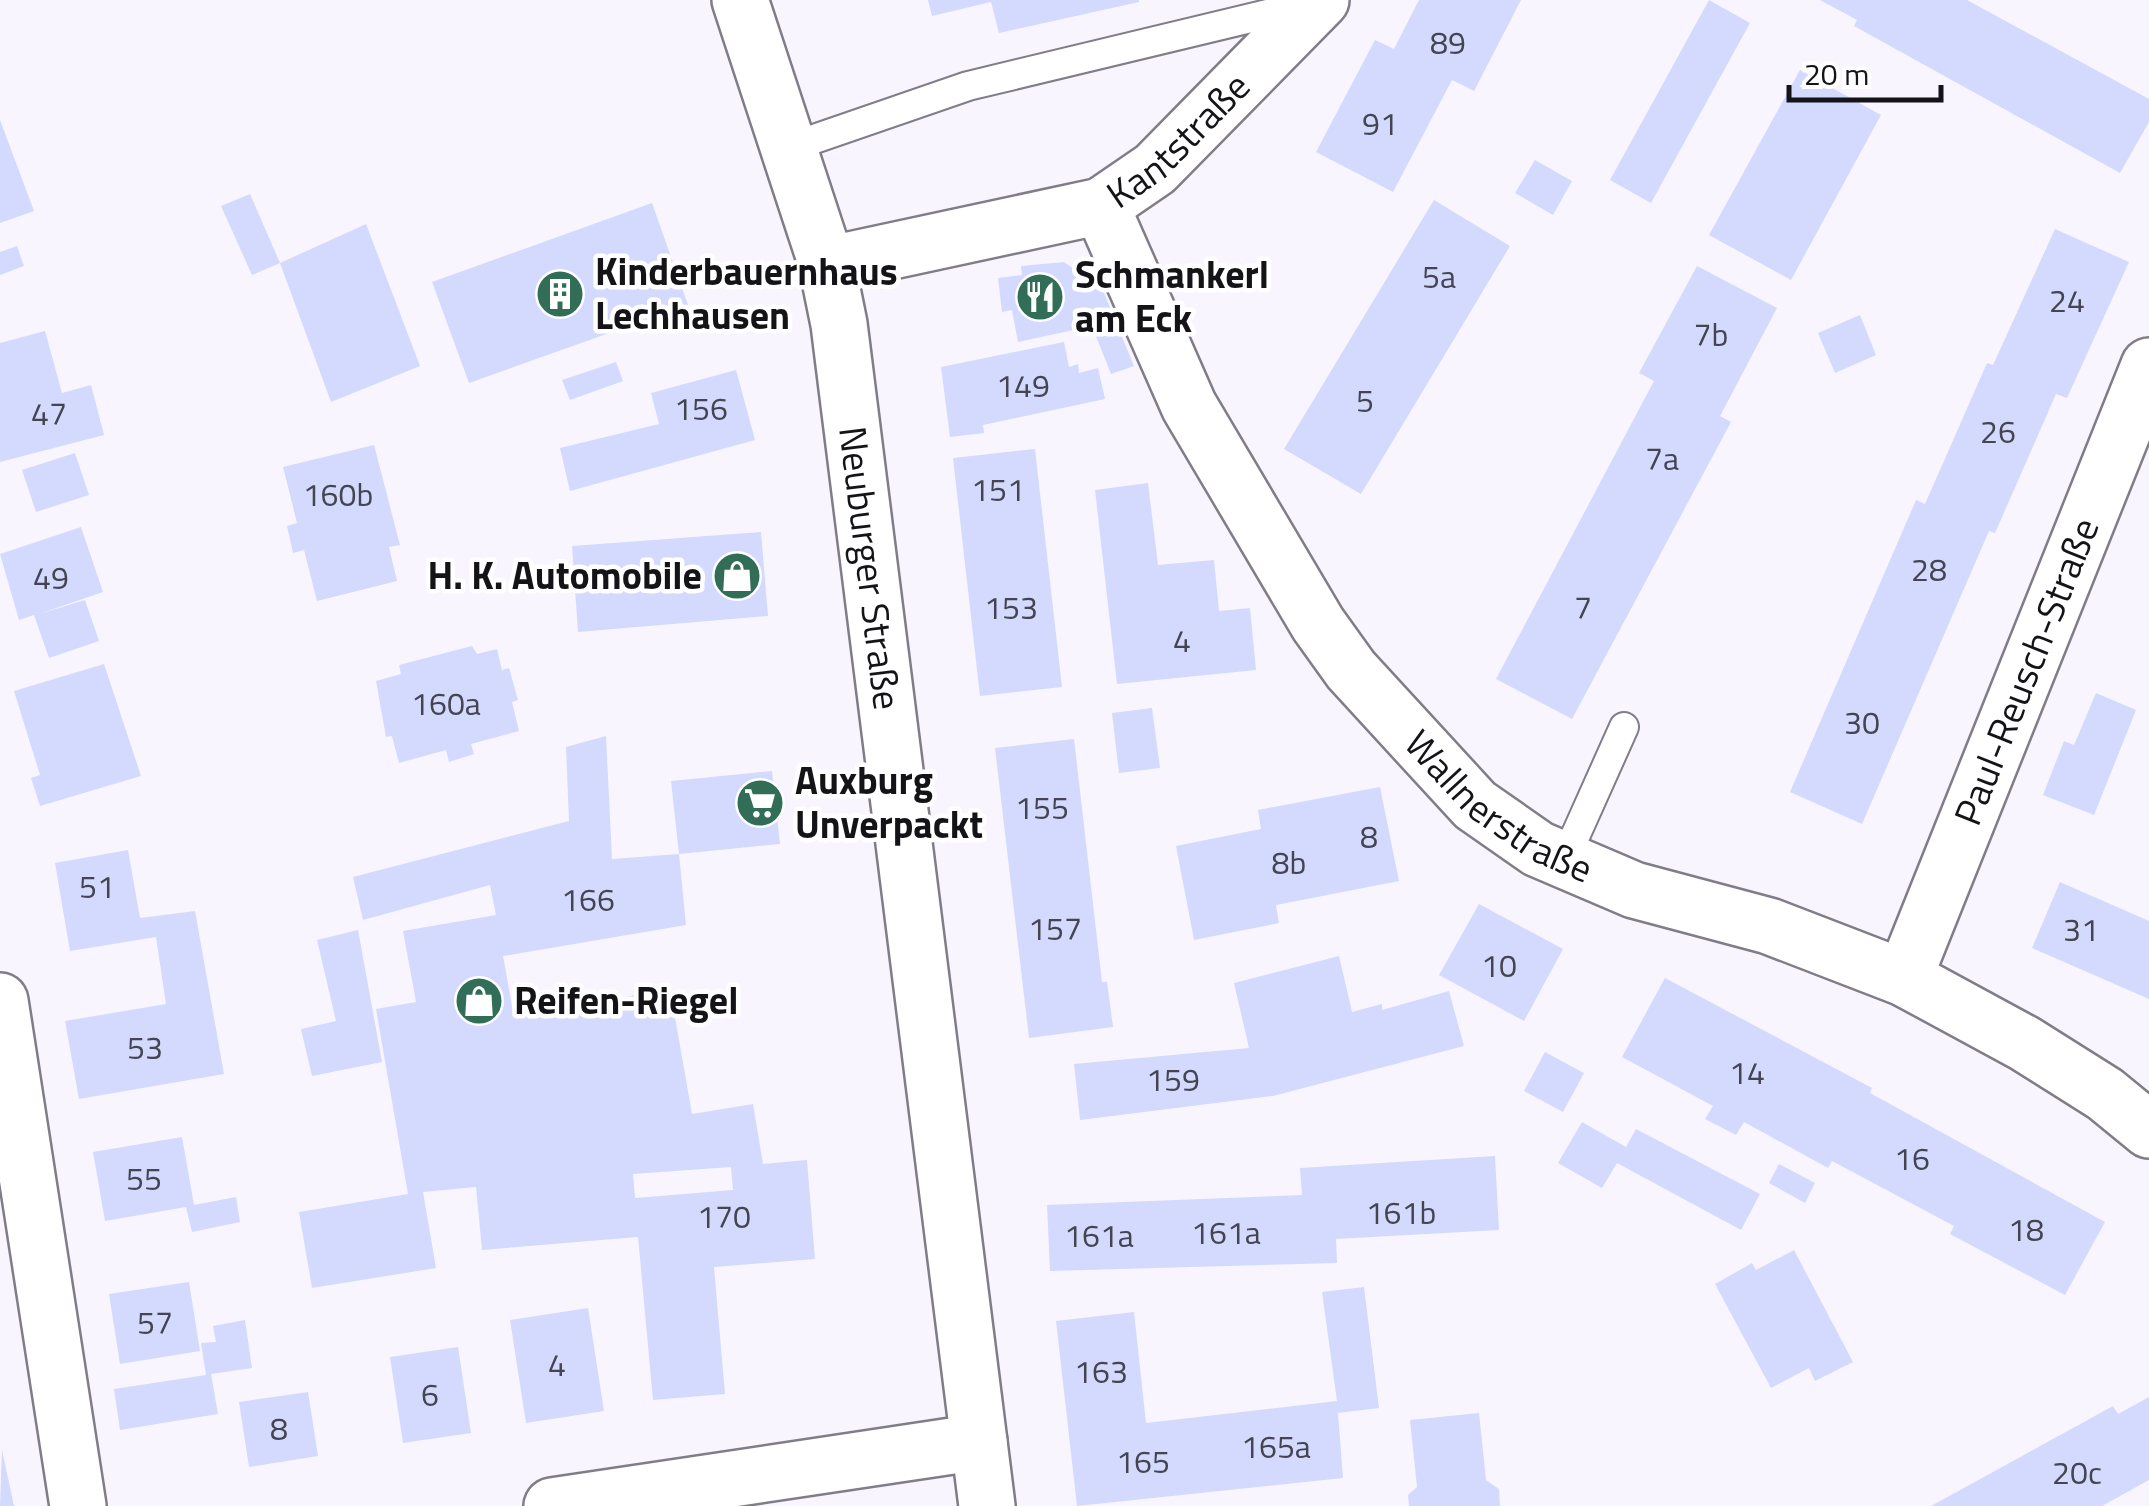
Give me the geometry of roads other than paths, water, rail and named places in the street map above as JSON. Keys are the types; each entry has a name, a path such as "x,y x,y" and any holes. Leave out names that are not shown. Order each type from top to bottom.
{"street":[{"name":"Neuburger Straße","path":"740,0 827,265 856,439 986,1506"},
{"name":"Kantstraße","path":"827,265 1101,206 1155,168 1321,1"},
{"name":"Wallnerstraße","path":"1101,206 1189,406 1318,624 1352,670 1475,806 1564,861 1634,890 1769,926 1904,978 2024,1043 2105,1094 2149,1130"},
{"name":"Paul-Reusch-Straße","path":"1904,978 2149,366"},
{"path":"0,1001 78,1506"},
{"path":"583,1504 979,1442"}],"lane":[{"path":"791,147 968,86 1321,1"},
{"path":"1564,861 1624,727"}],"place":[{"name":"Kinderbauernhaus Lechhausen","path":"560,294"},
{"name":"Schmankerl am Eck","path":"1040,297"},
{"name":"H. K. Automobile","path":"737,576"},
{"name":"Auxburg Unverpackt","path":"760,803"},
{"name":"Reifen-Riegel","path":"479,1001"}]}
